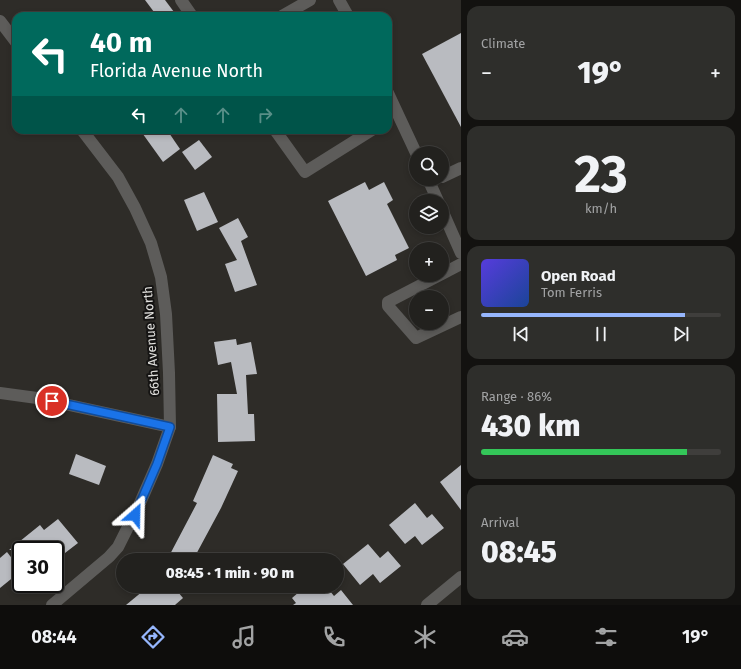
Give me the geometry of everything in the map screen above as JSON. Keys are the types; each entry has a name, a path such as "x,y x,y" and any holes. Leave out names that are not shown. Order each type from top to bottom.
{"street":[{"path":"181,0 189,12"},
{"path":"289,12 310,0"},
{"path":"340,0 346,12"},
{"path":"0,21 12,37"},
{"path":"393,117 412,146"},
{"name":"66th Avenue North","path":"52,605 118,548 143,497 170,427 170,373 166,314 159,270 151,243 135,208 118,177 85,134"},
{"path":"278,134 305,172 366,134"},
{"path":"449,174 461,168"},
{"path":"449,226 461,253"},
{"path":"449,270 461,264"},
{"path":"426,282 388,302 388,306 416,338 461,317"},
{"path":"0,393 37,398 170,427"},
{"path":"428,605 461,577"}],"building":[{"path":"145,0 165,0 174,12 154,12"},
{"path":"461,33 461,127 422,54"},
{"path":"143,134 170,134 180,149 163,162"},
{"path":"199,140 212,157 195,170 182,152"},
{"path":"365,182 369,190 384,182 393,200 387,204 409,248 395,255 397,260 366,276 328,201"},
{"path":"204,192 218,222 197,231 184,200"},
{"path":"238,218 248,237 241,241 257,285 235,292 225,264 237,260 219,228"},
{"path":"236,339 237,345 251,342 257,374 246,375 248,414 254,414 255,441 218,442 217,394 237,394 231,362 218,365 214,342"},
{"path":"76,454 106,466 99,485 69,474"},
{"path":"213,455 233,464 231,468 238,471 221,508 197,553 171,553 197,503 193,501"},
{"path":"461,465 461,510 440,482"},
{"path":"415,503 427,518 432,514 444,528 422,545 415,536 405,544 389,525"},
{"path":"58,519 78,543 65,553 64,541 20,541 40,525 44,530"},
{"path":"368,544 380,558 388,551 401,566 380,583 373,574 360,585 344,565 344,563"},
{"path":"7,552 12,558 12,578 0,588 0,558"},
{"path":"141,593 179,593 183,598 175,605 126,605"},
{"path":"298,593 332,593 334,596 338,593 343,593 353,605 293,605 296,603 292,598"}],"route":[{"path":"52,401 170,427 157,464 135,515"}]}
